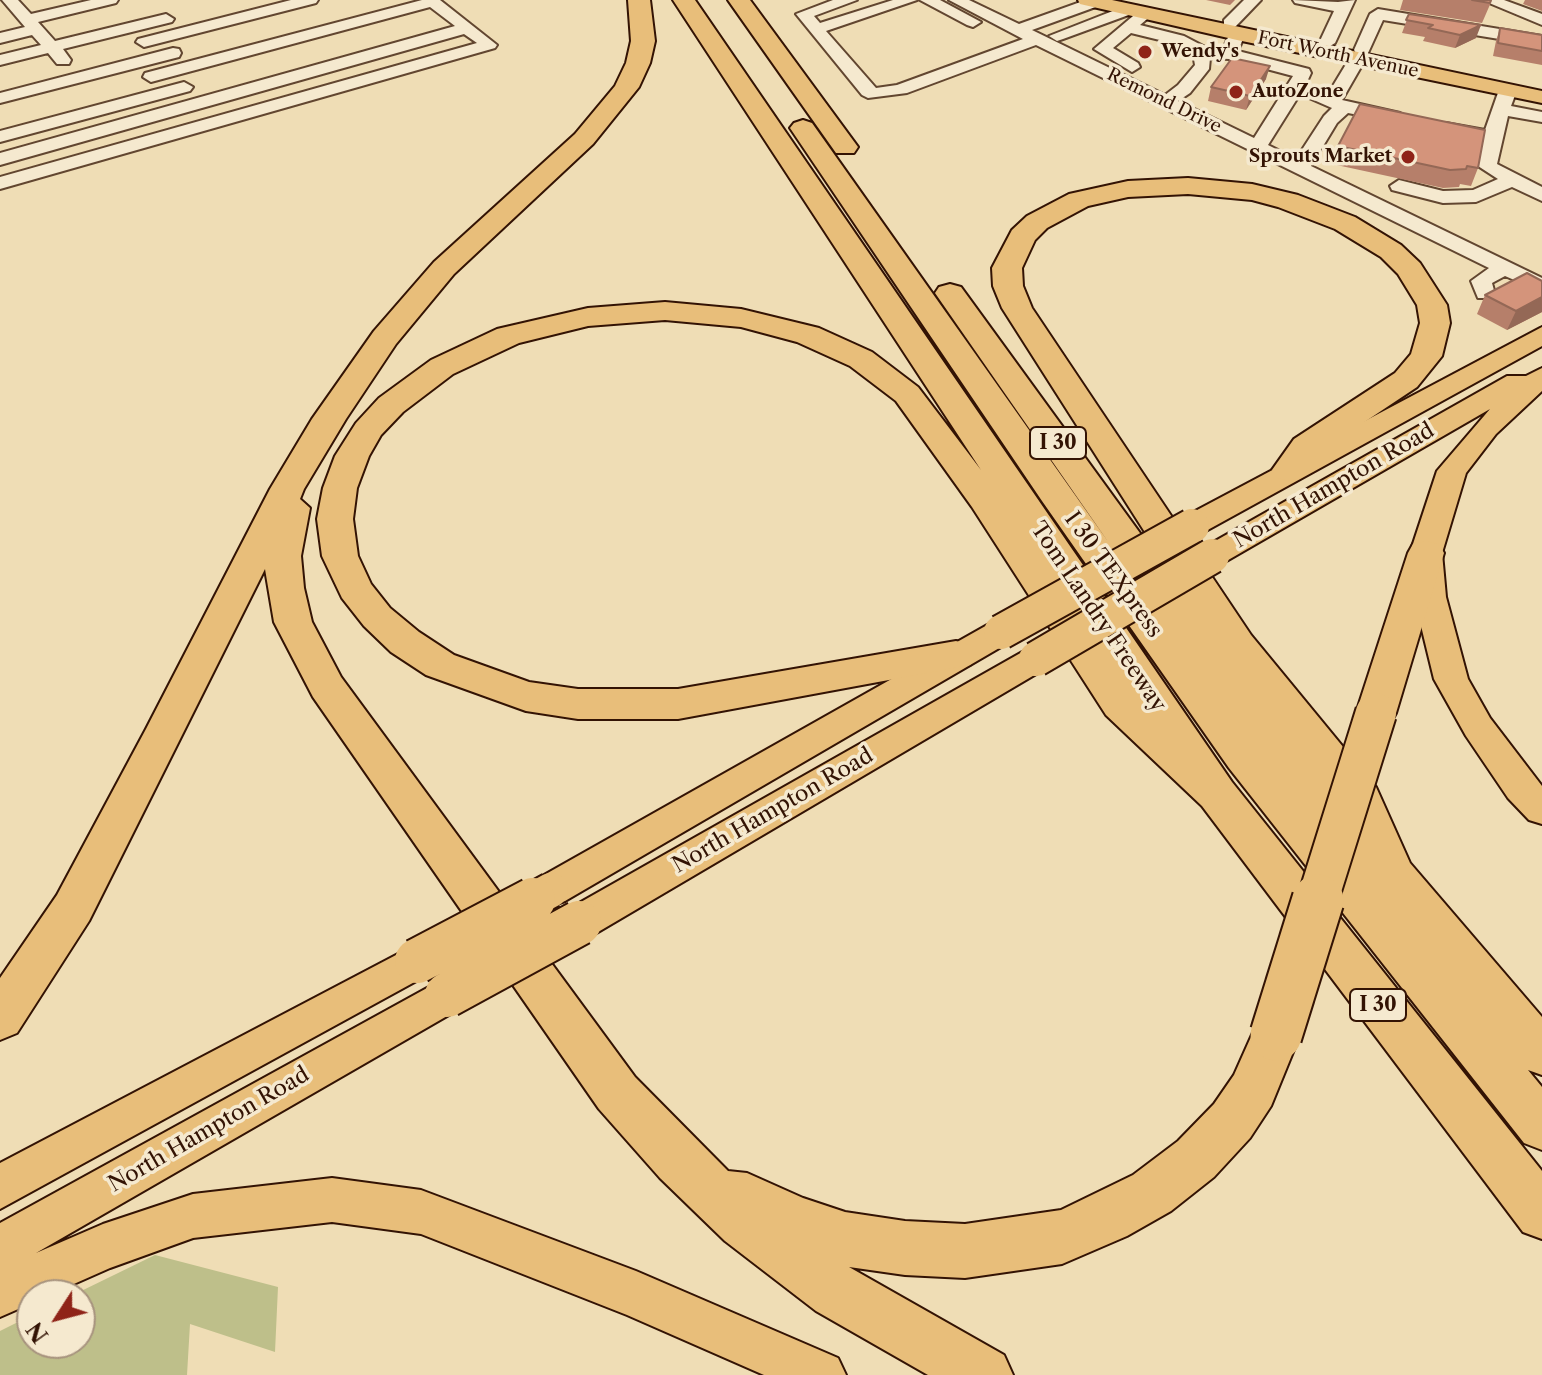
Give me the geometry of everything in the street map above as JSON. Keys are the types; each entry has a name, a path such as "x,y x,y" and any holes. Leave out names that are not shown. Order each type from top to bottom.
{"highway":[{"path":"0,1018 73,908 287,489 356,376 414,301 475,237 584,139 610,110 627,87 638,63 643,41 639,0"},
{"name":"Tom Landry Freeway","path":"684,0 1217,794 1542,1213"},
{"name":"I 30 TEXpress","path":"714,0 1054,493 1244,757 1542,1126"},
{"name":"I 30","path":"739,0 1170,602 1289,757 1542,1053"},
{"path":"1289,470 1306,446 1406,380 1426,356 1435,323 1432,305 1410,269 1391,251 1345,223 1288,201 1252,192 1188,186 1128,189 1079,200 1037,222 1022,236 1007,268 1008,286 1017,308 1237,645 1361,799 1392,874"},
{"path":"956,655 678,704 578,704 526,696 440,665 405,642 377,617 355,589 340,556 335,519 340,488 360,443 391,405 442,367 508,336 588,317 665,311 741,318 808,335 861,359 907,394 985,499 1120,704 1217,794"},
{"path":"287,489 293,510 283,556 285,588 293,622 327,687 617,1093 678,1160 744,1222 836,1291 984,1375"},
{"path":"716,1193 747,1199 794,1222 845,1239 905,1248 965,1251 1062,1237 1152,1193 1196,1159 1232,1121 1253,1090 1276,1035 1426,553"}],"main road":[{"name":"Fort Worth Avenue","path":"1091,1 1234,34 1359,55 1507,93 1542,97"},
{"name":"Fort Worth Avenue","path":"1234,34 1327,43 1359,55"},
{"name":"Fort Worth Avenue","path":"1507,93 1542,86"},
{"name":"North Hampton Road","path":"0,1187 551,890 956,655 1289,470 1542,335"},
{"name":"North Hampton Road","path":"0,1248 579,923 1542,367"},
{"path":"1542,376 1486,428 1452,471 1426,553 1430,597 1451,679 1478,727 1521,788 1542,810"},
{"path":"0,1293 103,1247 193,1216 332,1200 421,1212 607,1283 821,1375"}],"street":[{"path":"0,38 47,0"},
{"path":"0,60 24,17 110,0"},
{"path":"0,19 240,0"},
{"path":"127,47 310,0"},
{"path":"0,98 374,0"},
{"path":"798,7 849,0"},
{"path":"816,29 909,0"},
{"path":"928,0 1025,38"},
{"name":"Remond Drive","path":"957,0 1025,38 1166,102 1542,286"},
{"path":"1201,52 1234,34 1253,0"},
{"path":"1301,0 1345,4 1327,43"},
{"path":"1490,0 1542,20"},
{"path":"0,183 489,45 431,1 139,80"},
{"path":"798,7 868,91 874,94 901,89 1025,38 1091,1"},
{"path":"24,17 163,4"},
{"path":"1057,36 1133,12 1201,52"},
{"path":"1133,12 1102,49 1184,89"},
{"path":"1300,168 1330,120 1378,14 1542,41"},
{"path":"0,137 449,15"},
{"path":"24,17 138,144"},
{"path":"0,159 467,28"},
{"path":"1234,34 1303,73 1258,147"},
{"path":"1166,102 1184,89 1203,65 1201,52"},
{"path":"1296,86 1338,104 1492,137"},
{"path":"1542,117 1507,93 1492,137 1487,166 1542,195"},
{"path":"1399,186 1443,197 1476,196 1512,180"},
{"path":"1485,294 1481,281 1504,268"}],"green space":[{"path":"155,1255 278,1287 275,1352 190,1324 187,1375 0,1375 0,1331 16,1323 16,1359 96,1359 96,1284"}],"building":[{"path":"1409,14 1481,25 1460,35 1428,28 1433,25 1406,20"},
{"path":"1500,28 1542,35 1542,51 1498,43"},
{"path":"1232,58 1270,66 1250,96 1211,87"},
{"path":"1360,104 1485,130 1478,168 1467,166 1466,169 1450,170 1338,146"},
{"path":"1527,273 1542,281 1542,297 1516,311 1485,295"}],"place":[{"name":"Wendy's","path":"1145,52"},
{"name":"AutoZone","path":"1236,92"},
{"name":"Sprouts Market","path":"1408,157"}]}
